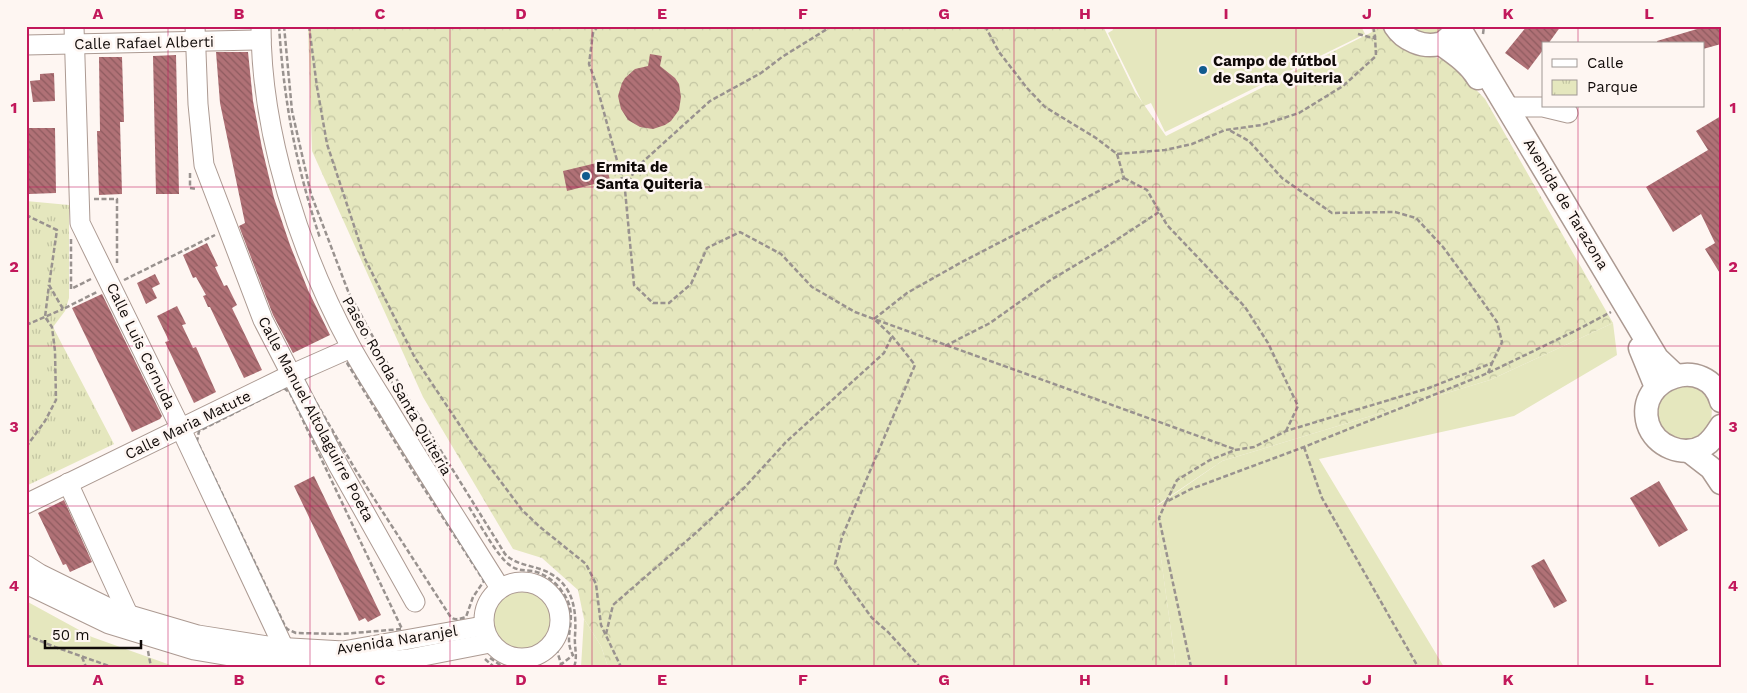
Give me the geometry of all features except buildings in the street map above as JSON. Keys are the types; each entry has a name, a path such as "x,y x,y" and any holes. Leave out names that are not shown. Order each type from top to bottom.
{"main road":[{"path":"1395,26 1398,31 1410,40 1421,44 1441,44 1461,28"},
{"name":"Avenida de Tarazona","path":"1461,28 1506,107 1550,177 1657,358 1666,381"},
{"name":"Avenida de Tarazona","path":"1441,44 1460,56 1473,70 1638,345 1648,365 1666,381"},
{"path":"1718,431 1703,446 1689,451 1676,450 1664,445 1654,436 1648,424 1646,411 1649,398 1666,381 1688,374 1701,378 1712,385 1720,397"},
{"path":"1718,431 1717,458 1721,465"},
{"path":"1689,451 1711,468 1721,483"}],"street":[{"name":"Calle Rafael Alberti","path":"26,45 74,35 195,34 263,31"},
{"name":"Paseo Ronda Santa Quiteria","path":"263,31 264,78 275,144 291,206 323,291 351,348 504,586"},
{"name":"Paseo Ronda Santa Quiteria","path":"263,31 284,157 296,204 321,271 361,351 392,404 492,562 504,586"},
{"name":"Calle Manuel Altolaguirre Poeta","path":"195,34 198,104 204,165 263,320 290,375 415,602"},
{"name":"Calle Luis Cernuda","path":"74,35 80,222 181,429 284,648"},
{"path":"1506,107 1542,107"},
{"path":"1547,108 1568,113"},
{"name":"Calle Maria Matute","path":"26,504 290,375 351,348"},
{"path":"68,483 128,614"},
{"name":"Avenida Naranjel","path":"26,565 40,574 114,610 198,636 284,648 343,651 487,635"},
{"path":"523,581 536,584 550,594 558,608 560,625 554,641 541,654 523,659 505,655 487,635 484,612 490,598 504,586 523,581"},
{"name":"Avenida Naranjel","path":"26,584 109,624 194,650 272,663 346,666 408,659 487,635"}],"path":[{"path":"279,26 281,62 291,131 304,186 322,244"},
{"path":"284,26 292,111 311,194 348,291 392,372 505,554 510,559 554,576 569,592 575,607 574,644 577,661 574,667"},
{"path":"309,26 327,144 365,259 415,358 471,442 522,510 586,564 596,584 601,625 622,667"},
{"path":"596,26 588,64 596,84 625,190 634,285 653,303 669,303 691,284 707,248 740,232 781,254 812,287 855,312 1235,450"},
{"path":"625,190 636,168 710,101 761,73 782,57 832,26"},
{"path":"984,26 1000,52 1027,88 1045,107 1096,138 1117,154 1124,178 1147,190 1167,225 1244,307 1268,343 1298,406 1286,431"},
{"path":"1117,154 1165,150 1192,144 1229,130 1262,125 1299,113 1343,86 1376,56 1373,26"},
{"path":"1358,34 1366,38 1373,38 1375,36"},
{"path":"1229,130 1249,141 1282,178 1332,213 1395,212 1416,218 1442,247 1496,322 1502,342 1488,373"},
{"path":"190,168 190,188 196,188 199,196"},
{"path":"874,319 907,293 960,263 1124,178"},
{"path":"86,199 117,199 117,265"},
{"path":"945,346 990,323 1049,281 1159,212"},
{"path":"26,215 57,230 45,317 52,327 55,351 56,400 45,421 26,447"},
{"path":"121,281 215,235 212,228"},
{"path":"49,285 63,309"},
{"path":"26,325 104,289"},
{"name":"Paseo Ronda Santa Quiteria","path":"346,300 394,386"},
{"path":"1166,502 1191,489 1304,447 1488,373 1575,331 1616,308"},
{"path":"874,319 892,336 915,365 842,537 835,564 848,586 872,618 888,632 920,667"},
{"path":"606,636 612,605 698,531 744,488 786,442 884,353 892,336"},
{"path":"340,359 347,363 414,473 484,581 473,597 466,617 456,620 452,619 446,611 365,484 303,380 340,359"},
{"path":"1191,667 1159,518 1178,480 1210,460 1235,450 1254,447 1286,431 1429,388 1492,363"},
{"path":"284,388 290,393 402,629 342,634 296,634 287,629 284,624 198,440 199,431 284,388"},
{"path":"1304,447 1322,498 1418,667"},
{"path":"467,504 504,560 517,570 543,575 557,584 566,597 571,609 572,620 568,644 573,655 561,666 554,641"},
{"path":"26,635 112,667"},
{"path":"147,646 151,667"},
{"path":"82,657 86,667"}],"green space":[{"path":"308,26 1103,26 1135,92 1166,136 1372,32 1371,26 1385,26 1417,52 1448,61 1485,99 1613,323 1490,380 1222,461 1154,507 1176,667 608,667 601,646 584,619 578,590 542,558 513,549 423,397 312,151"},
{"name":"Campo de fútbol de Santa Quiteria","path":"1112,26 1361,26 1365,34 1165,132 1151,103 1144,106 1108,33 1113,30"},
{"path":"1408,26 1448,26 1438,32 1428,33"},
{"path":"26,201 69,205 69,298 65,311 53,327 114,444 26,486"},
{"path":"1613,323 1617,355 1514,416 1319,459 1444,667 1176,667 1154,508 1222,461 1490,380"},
{"path":"1682,383 1696,387 1704,392 1709,398 1712,412 1711,420 1704,433 1698,438 1683,443 1661,433 1656,401 1660,394"},
{"path":"522,592 538,597 546,605 551,621 546,637 538,645 522,650 506,645 498,637 493,621 498,605 506,597"},
{"path":"26,601 92,637 176,667 26,667"},
{"path":"584,619 601,646 608,667 581,667"}],"place":[{"name":"Campo de fútbol de Santa Quiteria","path":"1203,70"},
{"name":"Ermita de Santa Quiteria","path":"586,176"}]}
